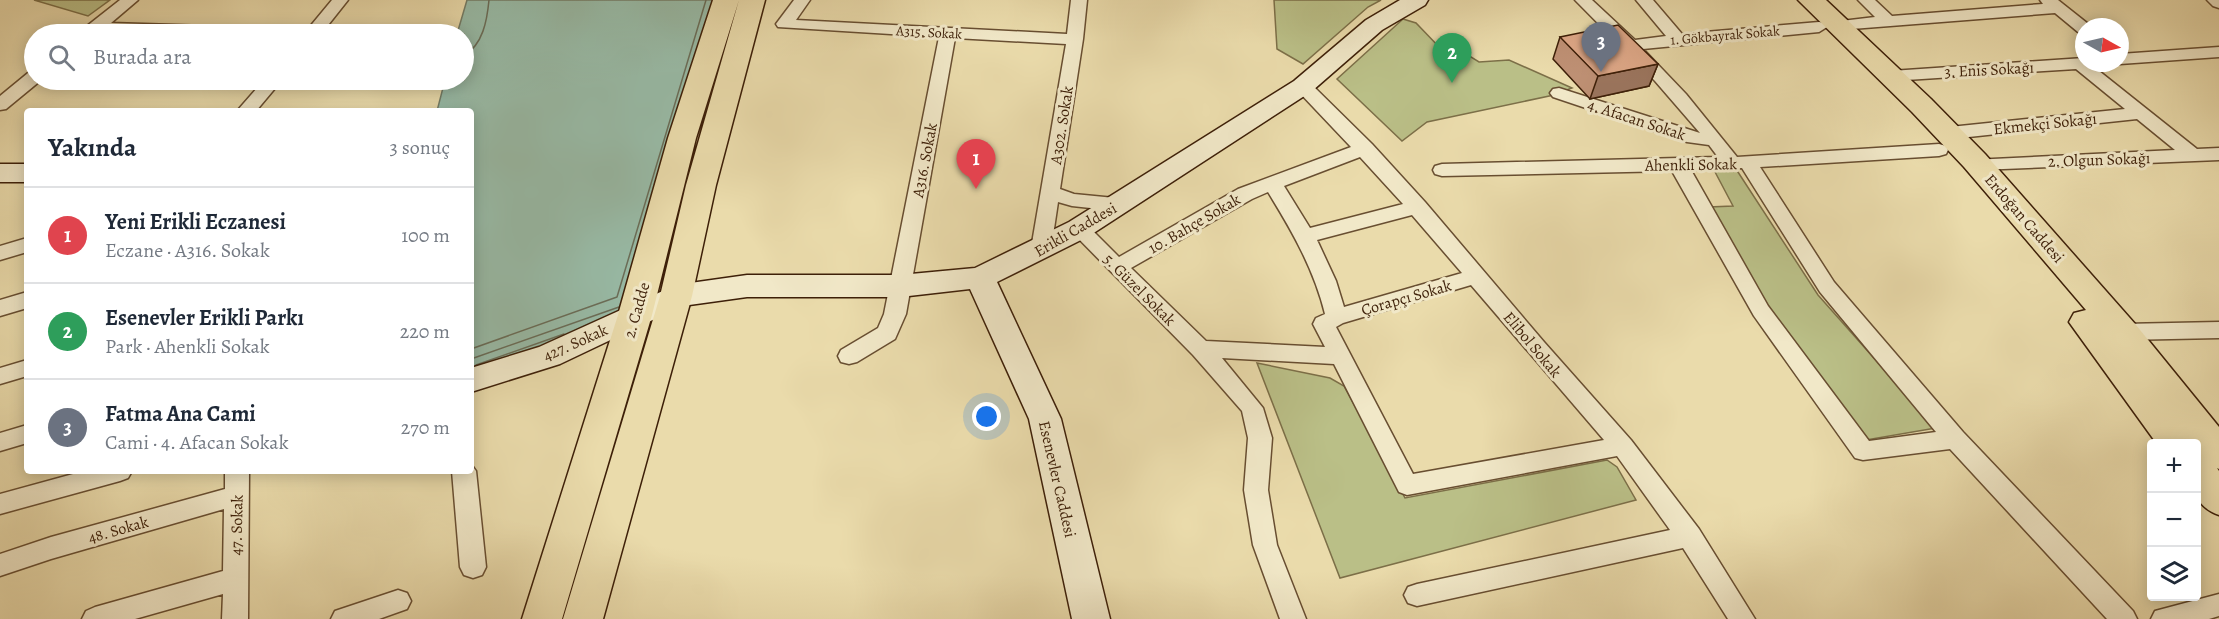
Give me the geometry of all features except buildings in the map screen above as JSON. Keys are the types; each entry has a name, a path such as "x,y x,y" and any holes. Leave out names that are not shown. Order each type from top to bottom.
{"main road":[{"name":"2. Cadde","path":"542,619 635,315 682,138 726,0"},
{"name":"2. Cadde","path":"583,619 676,296 701,185 752,0"},
{"name":"Erikli Caddesi","path":"676,296 747,286 900,286 980,278 1079,229 1303,86 1374,25 1417,0"},
{"name":"Erdoğan Caddesi","path":"1791,0 1823,18 1891,75 2108,348 2174,439"},
{"name":"Erdoğan Caddesi","path":"1823,18 1944,142 1979,164 2123,332 2219,454"},
{"path":"0,173 24,174"},
{"name":"Esenevler Caddesi","path":"980,278 1046,419 1091,619"},
{"name":"427. Sokak","path":"474,380 549,356 676,296"},
{"path":"2201,476 2219,500"}],"street":[{"path":"101,24 130,0"},
{"path":"321,24 340,0"},
{"name":"A315. Sokak","path":"802,0 784,24 1075,39"},
{"name":"A302. Sokak","path":"1041,249 1075,39 1079,0"},
{"path":"1583,0 1665,80 1716,140 1740,163 1827,287 1955,439 2124,619"},
{"path":"1644,0 1678,39"},
{"path":"1866,0 1888,21"},
{"path":"2215,0 2219,3"},
{"path":"2054,2 2075,20"},
{"name":"1. Gökbayrak Sokak","path":"1631,46 1823,18 1888,21 2054,2"},
{"name":"A316. Sokak","path":"849,356 887,333 896,314 948,33"},
{"path":"2129,58 2219,52"},
{"name":"3. Enis Sokağı","path":"1891,75 2075,64"},
{"path":"2094,72 2140,113 2194,156"},
{"path":"0,105 24,85"},
{"name":"Elibol Sokak","path":"1303,86 1365,148 1418,207 1570,389 1622,446 1690,536 1742,619"},
{"path":"249,108 264,90"},
{"name":"4. Afacan Sokak","path":"1559,93 1693,138 1716,140"},
{"name":"Ekmekçi Sokağı","path":"1944,142 2140,113"},
{"name":"Ahenkli Sokak","path":"1442,170 1740,163 1944,142"},
{"name":"10. Bahçe Sokak","path":"1117,267 1245,194 1365,148"},
{"name":"2. Olgun Sokağı","path":"1979,164 2219,154"},
{"path":"1678,164 1761,311 1863,451 1955,439"},
{"path":"1272,183 1307,236 1330,288 1336,317 1324,324 1407,485 1622,446"},
{"path":"1050,192 1072,200 1118,204"},
{"path":"1307,236 1418,207"},
{"name":"5. Güzel Sokak","path":"1079,229 1201,349 1252,408 1260,438 1256,490 1265,545 1293,619"},
{"path":"0,253 24,246"},
{"name":"Çorapçı Sokak","path":"1336,317 1477,276"},
{"path":"0,308 24,301"},
{"path":"2123,332 2219,330"},
{"path":"1201,349 1341,356"},
{"path":"0,376 24,369"},
{"path":"0,442 24,435"},
{"path":"0,504 109,474"},
{"name":"47. Sokak","path":"235,619 237,474"},
{"path":"464,474 473,567"},
{"name":"48. Sokak","path":"0,565 51,548 236,496"},
{"path":"1418,595 1690,536"},
{"name":"47. Sokak","path":"95,619 235,579"},
{"path":"344,619 398,601"},
{"path":"2164,619 2219,605"}],"green space":[{"path":"34,0 110,0 88,16"},
{"path":"1274,0 1381,0 1368,7 1303,64 1277,49"},
{"path":"1403,19 1416,23 1441,49 1455,47 1479,62 1509,60 1572,88 1554,95 1427,122 1402,141 1337,79"},
{"path":"1736,169 1818,295 1936,428 1866,440 1768,308 1709,207 1733,206 1714,170"},
{"path":"1257,363 1330,378 1344,386 1405,498 1607,460 1617,467 1636,500 1340,578"}],"water":[{"path":"467,0 729,0 635,315 474,372 474,108 438,108 442,90 474,90 474,24 460,24"}],"place":[{"name":"Fatma Ana Cami","path":"1601,72"},
{"name":"Esenevler Erikli Parkı","path":"1452,83"},
{"name":"Yeni Erikli Eczanesi","path":"976,189"}]}
